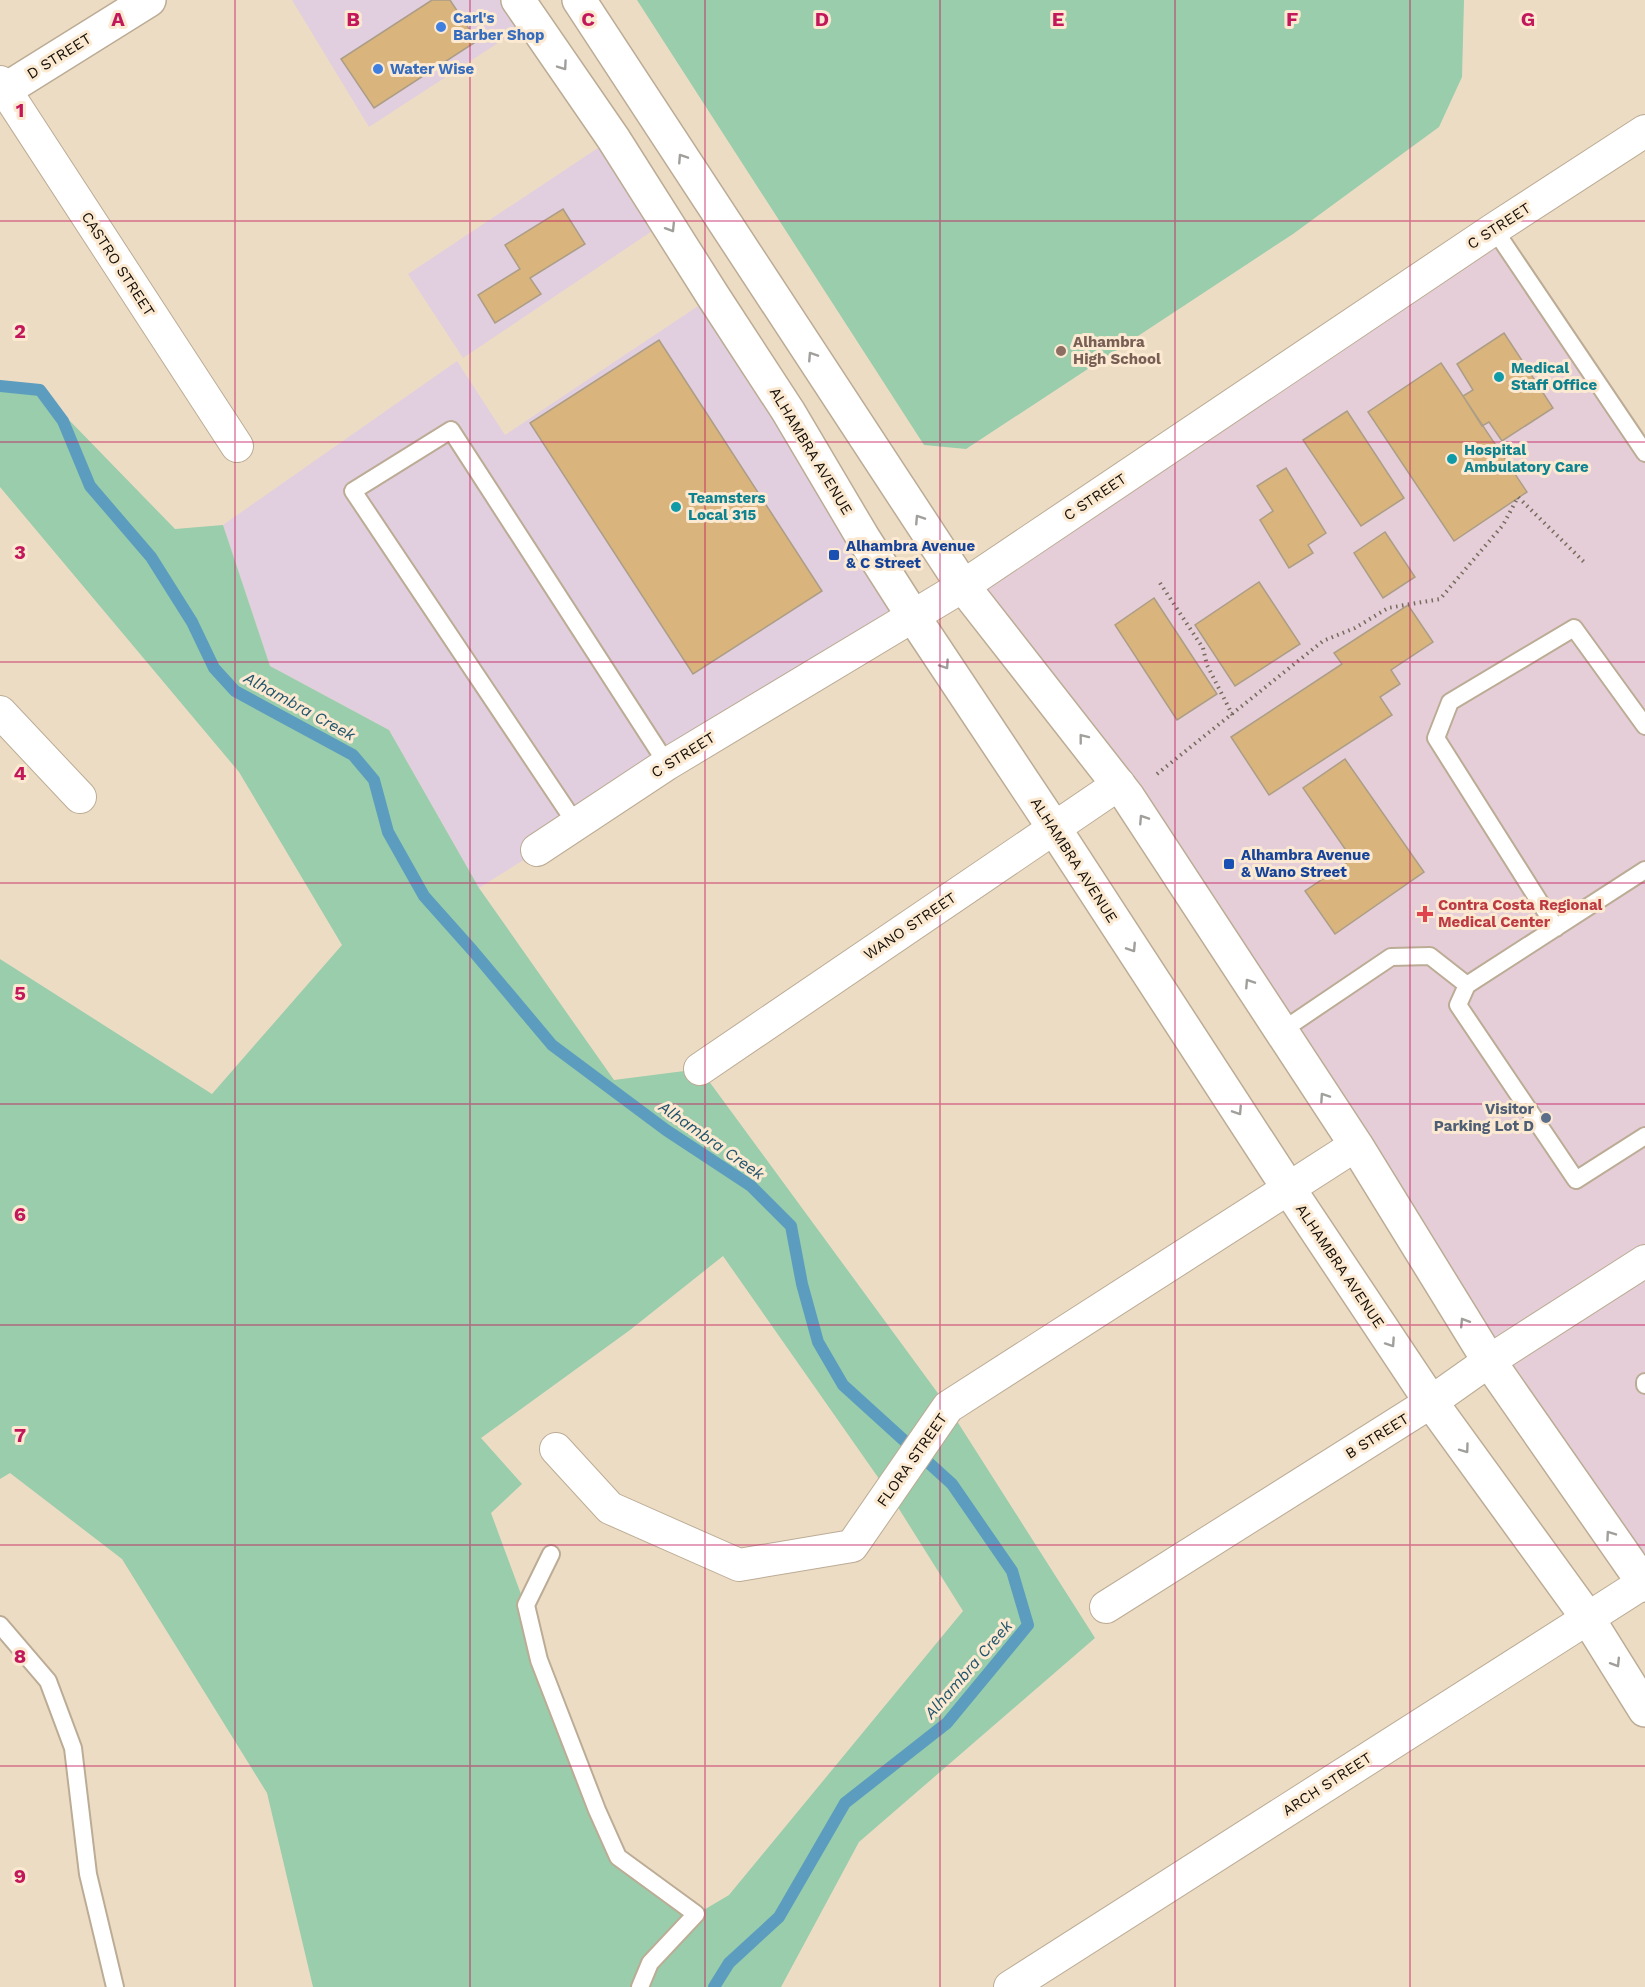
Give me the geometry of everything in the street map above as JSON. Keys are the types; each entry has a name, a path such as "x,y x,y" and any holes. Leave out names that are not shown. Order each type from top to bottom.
{"main road":[{"name":"D STREET","path":"1,88 148,0"},
{"name":"ALHAMBRA AVENUE","path":"518,0 613,138 788,411 862,536 913,616 1289,1189 1431,1402 1587,1617 1645,1710"},
{"path":"579,0 963,586 1124,790 1356,1146 1489,1361 1644,1584"}],"street":[{"name":"CASTRO STREET","path":"1,88 237,446"},
{"name":"C STREET","path":"537,850 667,764 963,586 1494,229 1645,131"},
{"path":"0,712 80,797"},
{"name":"WANO STREET","path":"700,1069 1054,828 1124,790"},
{"name":"FLORA STREET","path":"556,1449 610,1508 739,1565 852,1546 948,1407 1356,1146"},
{"name":"B STREET","path":"1106,1607 1431,1402 1489,1361 1645,1261"},
{"name":"ARCH STREET","path":"1010,1987 1587,1617 1644,1584"}],"lane":[{"path":"1494,229 1645,453"},
{"path":"576,824 353,491 451,430 667,764"},
{"path":"1556,928 1436,738 1450,702 1574,628 1645,726"},
{"path":"1645,870 1467,985 1458,1005 1576,1180 1645,1136"},
{"path":"1280,1032 1391,957 1430,956 1467,985"},
{"path":"551,1554 526,1605 538,1660 597,1810 618,1857 696,1914 651,1963 640,1987"},
{"path":"0,1625 48,1681 73,1748 88,1874 115,1987"}],"path":[{"path":"1124,790 1233,716 1323,641 1355,628 1388,608 1440,599 1503,525 1518,497 1585,563"},
{"path":"1160,583 1203,648 1207,665 1233,716"}],"shaded area":[{"path":"292,0 518,0 532,21 369,127"},
{"path":"613,138 667,221 463,358 408,274"},
{"name":"Contra Costa Regional Medical Center","path":"1494,229 1645,453 1645,1585 1356,1145 963,586"},
{"path":"713,296 913,616 479,888 389,730 270,666 223,525 457,361 505,435"}],"green space":[{"name":"Alhambra High School","path":"637,0 1464,0 1462,77 1439,127 1293,234 966,449 924,445"},
{"path":"0,383 34,384 175,529 223,525 270,666 389,730 479,888 614,1080 700,1069 948,1407 1095,1638 859,1842 781,1987 313,1987 267,1793 122,1559 10,1473 0,1479 0,959 212,1094 342,945 239,772 0,487","holes":["723,1256 889,1493 963,1611 729,1895 697,1914 618,1857 491,1513 522,1484 481,1438 630,1330"]}],"building":[{"path":"432,0 450,0 477,41 374,108 341,59"},
{"path":"563,209 585,244 530,278 541,294 495,323 478,295 520,269 505,245"},
{"name":"Medical Staff Office","path":"1504,333 1553,408 1502,441 1489,422 1482,426 1463,396 1473,390 1457,364"},
{"name":"Teamsters Local 315","path":"659,340 822,591 693,674 530,423"},
{"name":"Hospital Ambulatory Care","path":"1441,363 1527,492 1454,541 1368,412"},
{"path":"1347,411 1404,498 1361,526 1303,440"},
{"path":"1286,468 1326,533 1308,545 1313,553 1289,568 1260,520 1273,511 1257,486"},
{"path":"1385,532 1415,577 1383,598 1354,553"},
{"path":"1259,582 1300,644 1235,686 1195,625"},
{"path":"1154,598 1217,694 1177,720 1115,625"},
{"path":"1408,605 1433,642 1391,670 1400,684 1380,697 1392,715 1269,795 1231,737 1342,664 1334,653"},
{"path":"1345,759 1424,872 1335,934 1305,891 1352,859 1303,788"}],"waterway":[{"name":"Alhambra Creek","path":"0,386 40,390 63,421 90,486 151,557 192,622 214,668 235,691 353,755 374,780 388,832 424,896 552,1045 666,1130 751,1186 791,1226 802,1284 818,1342 843,1385 952,1484 1012,1571 1028,1625 947,1723 845,1803 779,1917 729,1963 714,1987"}],"place":[{"name":"Carl's Barber Shop","path":"441,27"},
{"name":"Water Wise","path":"378,69"},
{"name":"Alhambra High School","path":"1061,351"},
{"name":"Medical Staff Office","path":"1499,377"},
{"name":"Hospital Ambulatory Care","path":"1452,459"},
{"name":"Teamsters Local 315","path":"676,507"},
{"name":"Alhambra Avenue & C Street","path":"834,555"},
{"name":"Alhambra Avenue & Wano Street","path":"1229,864"},
{"name":"Contra Costa Regional Medical Center","path":"1425,914"},
{"name":"Visitor Parking Lot D","path":"1546,1118"}]}
